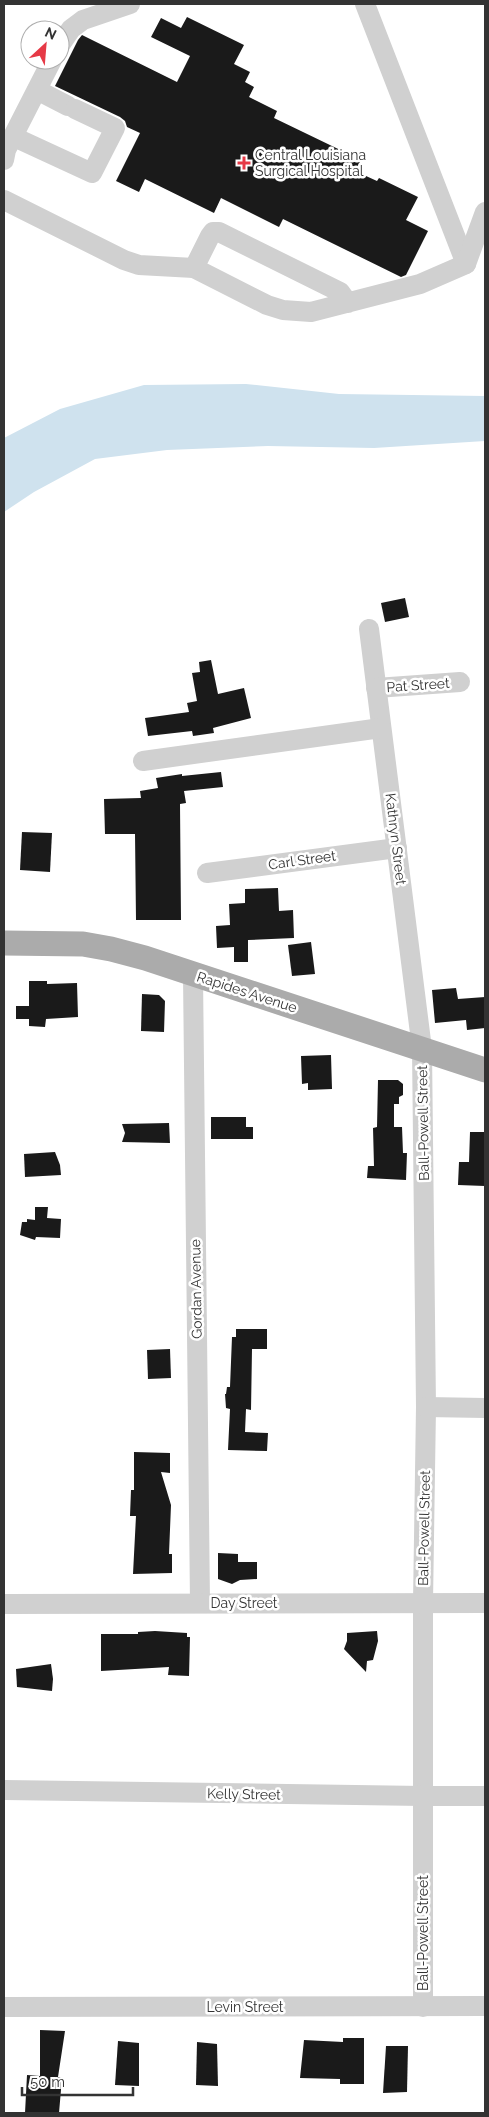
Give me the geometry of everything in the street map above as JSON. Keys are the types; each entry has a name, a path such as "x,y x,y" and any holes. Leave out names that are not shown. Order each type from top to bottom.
{"main road":[{"name":"Rapides Avenue","path":"4,943 83,944 136,956 485,1070"}],"street":[{"path":"70,30 83,20 130,4"},
{"path":"365,4 466,264"},
{"path":"4,160 47,70"},
{"path":"14,137 92,173 114,128 37,90"},
{"path":"4,200 124,260 139,265 194,268 267,305 283,310 311,312 420,284 466,264 485,212"},
{"path":"194,268 210,236 213,232 218,232 340,292 348,303"},
{"name":"Kathryn Street","path":"369,629 422,1049"},
{"name":"Pat Street","path":"376,688 460,682"},
{"path":"143,761 381,728"},
{"name":"Carl Street","path":"207,873 396,848"},
{"name":"Gordan Avenue","path":"193,975 200,1603"},
{"name":"Ball-Powell Street","path":"422,1049 426,1407 423,1603 423,2006"},
{"path":"426,1407 485,1408"},
{"name":"Day Street","path":"4,1604 485,1603"},
{"name":"Kelly Street","path":"4,1790 485,1796"},
{"name":"Levin Street","path":"4,2007 485,2006"}],"water":[{"path":"246,384 339,394 485,396 485,441 374,448 268,446 167,450 95,459 34,492 4,512 4,438 60,409 144,385"}],"building":[{"path":"187,17 244,45 234,64 250,72 245,82 254,87 249,97 277,111 274,118 361,160 355,171 377,181 379,178 418,197 406,220 428,231 406,275 401,277 283,219 279,227 221,198 214,213 145,179 139,192 116,181 140,133 127,127 125,121 120,117 55,86 63,70 70,70 70,56 82,35 177,82 190,56 151,37 161,18 181,28"},
{"path":"405,598 409,617 385,622 381,603"},
{"path":"211,660 218,694 244,688 251,718 213,728 214,733 193,736 192,731 148,736 145,718 189,712 187,703 197,701 192,673 200,672 199,662"},
{"path":"221,772 223,787 184,791 186,803 180,804 181,920 136,920 135,834 105,834 104,799 141,798 140,791 158,788 156,778 182,774 182,776"},
{"path":"22,832 52,833 50,872 20,870"},
{"path":"278,888 279,911 293,910 294,938 248,940 248,962 234,962 234,947 217,948 216,926 230,925 229,904 245,903 245,889"},
{"path":"311,942 315,974 292,976 288,945"},
{"path":"29,981 47,981 47,984 77,983 78,1017 46,1019 45,1027 29,1026 29,1019 16,1019 16,1006 29,1006"},
{"path":"456,988 458,999 485,997 485,1028 467,1030 466,1020 435,1023 432,990"},
{"path":"142,994 159,995 165,1001 164,1032 141,1031"},
{"path":"331,1055 332,1089 308,1090 308,1083 302,1084 301,1056"},
{"path":"378,1080 398,1080 403,1084 403,1095 399,1097 399,1104 394,1104 394,1127 402,1127 403,1153 407,1153 406,1180 367,1178 368,1166 374,1166 373,1128 377,1127"},
{"path":"211,1117 246,1117 246,1127 253,1127 253,1139 211,1139"},
{"path":"169,1123 170,1143 122,1142 125,1133 122,1124"},
{"path":"470,1132 485,1132 485,1186 458,1185 459,1162 469,1162"},
{"path":"55,1152 60,1165 61,1175 25,1177 24,1154"},
{"path":"35,1207 48,1207 47,1218 61,1219 60,1238 36,1237 35,1240 20,1235 22,1222 27,1222 27,1219 35,1220"},
{"path":"236,1329 267,1329 267,1349 252,1349 251,1410 246,1409 245,1432 268,1433 267,1451 228,1450 230,1409 226,1408 225,1394 227,1387 230,1387 232,1337 236,1337"},
{"path":"170,1349 171,1378 148,1379 147,1350"},
{"path":"134,1452 170,1453 170,1473 161,1472 171,1505 169,1554 172,1554 172,1573 133,1574 136,1516 130,1516 131,1490 134,1490"},
{"path":"218,1553 238,1554 238,1562 257,1562 257,1579 240,1580 232,1584 218,1579"},
{"path":"377,1631 378,1641 373,1660 367,1661 366,1672 344,1649 347,1633"},
{"path":"138,1632 187,1633 187,1637 190,1637 189,1676 168,1675 169,1667 101,1671 101,1634 138,1634"},
{"path":"51,1664 52,1691 17,1687 16,1669"},
{"path":"40,2030 65,2031 58,2077 62,2078 59,2113 25,2113 27,2075 40,2076"},
{"path":"343,2038 364,2038 364,2084 340,2084 340,2079 300,2078 304,2040 343,2042"},
{"path":"118,2041 139,2043 139,2086 115,2085"},
{"path":"197,2042 217,2044 218,2086 196,2085"},
{"path":"386,2046 408,2046 407,2092 383,2093"}],"place":[{"name":"Central Louisiana Surgical Hospital","path":"244,163"}]}
